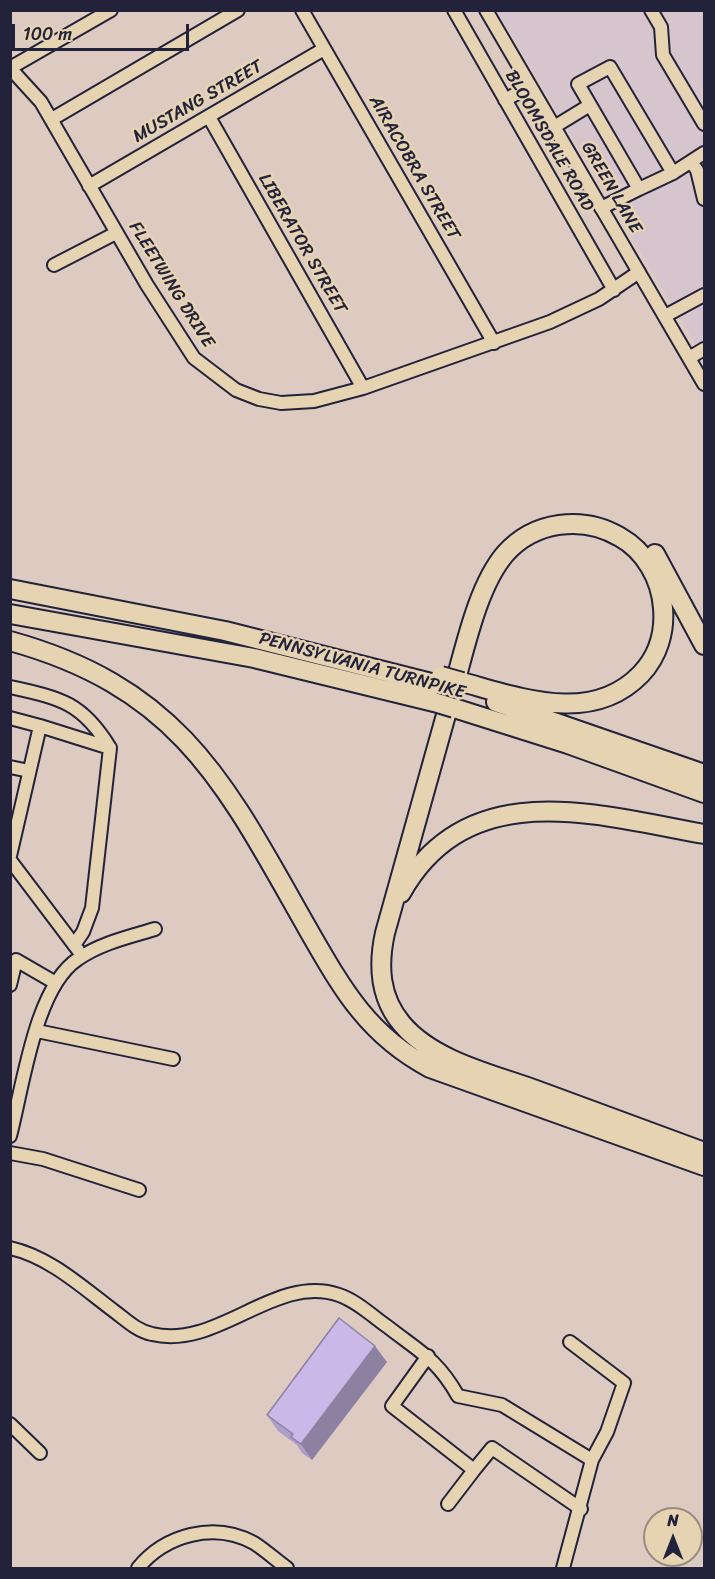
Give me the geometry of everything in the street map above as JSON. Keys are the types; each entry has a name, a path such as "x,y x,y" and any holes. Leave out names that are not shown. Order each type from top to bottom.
{"highway":[{"path":"483,1085 423,1056 400,1039 378,1009 371,988 369,965 378,915 467,612 486,563 507,537 538,519 572,513 606,518 635,532 651,548 664,567 705,645"},
{"path":"438,688 459,694 566,704 594,703 616,694 644,670 661,638 663,605 654,572 640,553 624,538 604,529 582,524 560,524 540,530 521,540 505,554 488,583 469,637 390,913 380,958 382,983 395,1015 421,1041 459,1061 705,1152"},
{"name":"PENNSYLVANIA TURNPIKE","path":"10,589 297,647 575,727 705,774"},
{"name":"PENNSYLVANIA TURNPIKE","path":"10,614 438,688"},
{"path":"10,641 61,657 109,680 142,702 182,735 213,771 236,805 335,976 363,1017 385,1039 430,1068 705,1166"},
{"name":"PENNSYLVANIA TURNPIKE","path":"459,694 568,744 705,793"},
{"path":"390,913 410,879 435,851 468,828 499,816 534,810 563,811 705,834"}],"street":[{"path":"10,68 111,10"},
{"path":"52,119 237,10"},
{"name":"AIRACOBRA STREET","path":"302,10 494,343"},
{"name":"BLOOMSDALE ROAD","path":"454,10 614,290"},
{"name":"GREEN LANE","path":"486,10 705,384"},
{"path":"651,10 661,27 663,55 705,124"},
{"name":"MUSTANG STREET","path":"90,186 324,49"},
{"path":"639,189 578,84 610,67 673,173"},
{"name":"FLEETWING DRIVE","path":"10,68 41,102 52,119 116,233 194,358 236,390 259,399 296,403 324,399 363,388 494,343 578,309 614,290 639,272"},
{"path":"505,100 530,86"},
{"path":"554,127 590,105"},
{"name":"LIBERATOR STREET","path":"209,117 363,388"},
{"path":"601,207 673,173 705,153"},
{"path":"691,162 697,170 705,199"},
{"path":"54,265 116,233"},
{"path":"665,316 705,295"},
{"path":"689,358 705,349"},
{"path":"10,687 63,701 82,711 97,726 110,748 92,908 83,932 74,945"},
{"path":"10,718 110,748"},
{"path":"40,726 11,852 82,956"},
{"path":"10,767 29,771"},
{"path":"11,1129 46,996 54,982 70,964 101,946 155,929"},
{"path":"10,985 16,960 54,982"},
{"path":"37,1031 172,1059"},
{"path":"10,1153 43,1159 139,1190"},
{"path":"10,1248 40,1257 132,1325 152,1334 170,1337 194,1335 293,1294 324,1292 338,1294 359,1306 428,1356 440,1368 458,1396 502,1405 592,1460"},
{"path":"562,1569 581,1509 592,1460 607,1432 624,1383 570,1342"},
{"path":"428,1356 392,1406 474,1470"},
{"path":"10,1425 40,1453"},
{"path":"448,1504 492,1448 581,1509"},
{"path":"138,1569 156,1550 171,1540 190,1534 220,1533 255,1544 287,1569"}],"shaded area":[{"path":"497,11 704,11 704,359"}],"building":[{"path":"339,1318 375,1346 301,1444 291,1437 293,1434 267,1415"}]}
